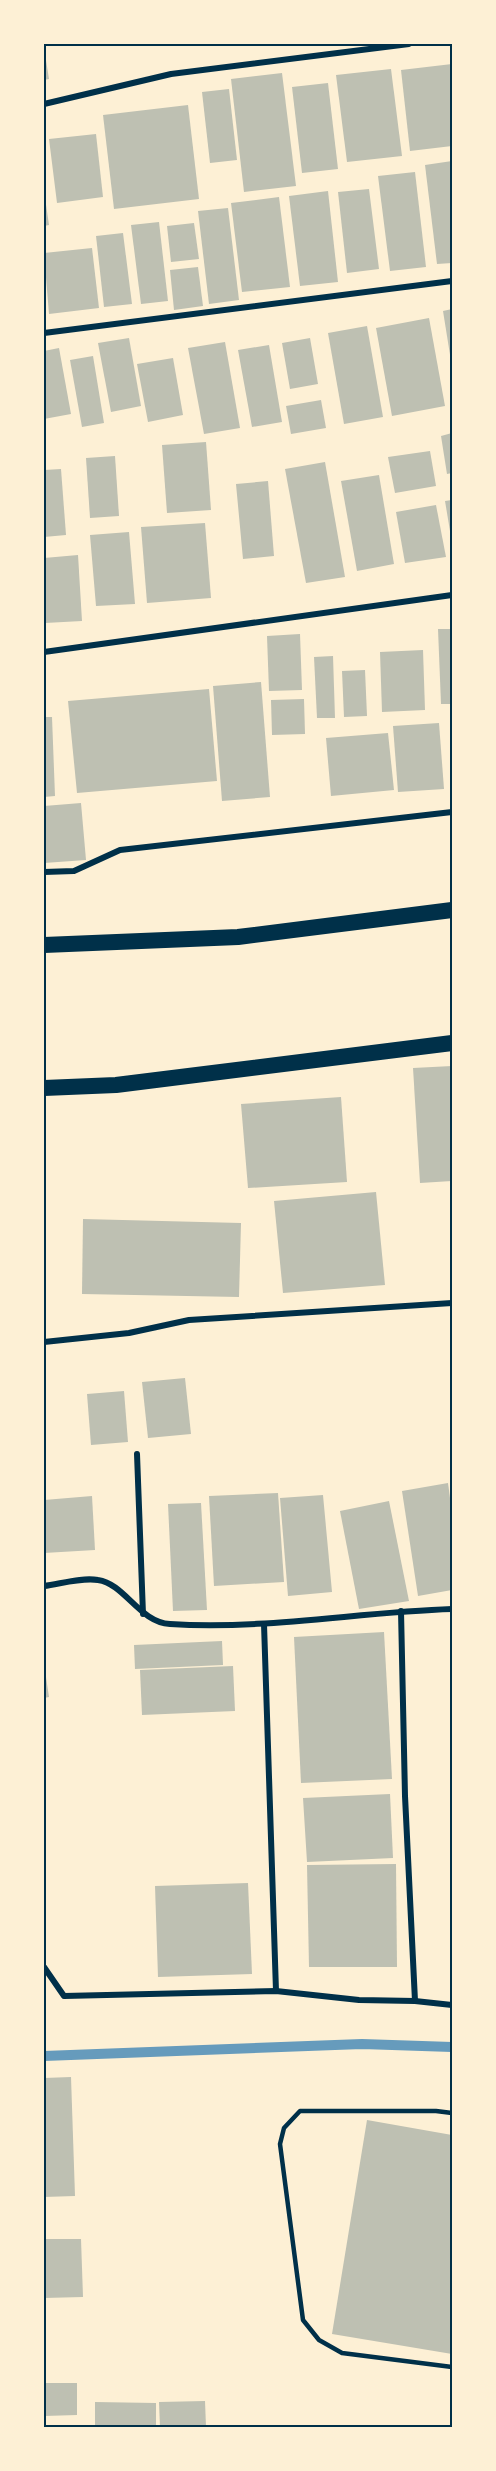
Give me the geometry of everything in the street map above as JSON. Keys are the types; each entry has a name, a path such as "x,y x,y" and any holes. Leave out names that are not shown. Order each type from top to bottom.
{"highway":[{"path":"44,945 238,937 453,910"},
{"path":"44,1088 116,1085 453,1043"}],"street":[{"path":"44,104 171,74 409,44"},
{"path":"44,333 453,281"},
{"path":"44,652 453,595"},
{"path":"44,872 74,871 120,850 453,812"},
{"path":"44,1342 129,1333 189,1320 453,1302"},
{"path":"137,1454 143,1614"},
{"path":"44,1586 97,1580 108,1583 143,1614 167,1624 264,1624 401,1611 453,1609"},
{"path":"401,1611 405,1796 415,2001"},
{"path":"264,1624 276,1991"},
{"path":"44,1967 63,1996 276,1991 359,2000 415,2001 453,2005"}],"lane":[{"path":"453,2114 436,2111 300,2111 284,2128 280,2144 303,2320 319,2340 342,2353 453,2367"}],"building":[{"path":"44,55 49,79 44,80"},
{"path":"452,64 452,146 410,151 401,70"},
{"path":"391,69 402,156 347,162 336,75"},
{"path":"282,73 296,186 244,192 231,79"},
{"path":"328,83 338,169 302,173 292,87"},
{"path":"229,89 237,160 210,163 202,92"},
{"path":"188,105 199,199 114,209 103,115"},
{"path":"96,134 103,197 57,203 49,139"},
{"path":"452,161 452,263 437,264 425,165"},
{"path":"415,172 426,267 390,271 378,176"},
{"path":"369,189 379,269 347,273 338,192"},
{"path":"44,191 49,225 44,226"},
{"path":"328,191 338,282 300,286 289,196"},
{"path":"279,197 290,287 242,292 231,203"},
{"path":"228,208 239,300 209,304 198,211"},
{"path":"159,222 168,301 141,304 131,225"},
{"path":"194,223 199,259 171,262 167,226"},
{"path":"123,233 132,304 104,307 96,236"},
{"path":"92,248 99,308 49,314 44,253"},
{"path":"198,267 203,306 174,310 170,270"},
{"path":"452,309 452,361 451,361 443,311"},
{"path":"429,318 445,406 392,416 376,328"},
{"path":"367,326 383,417 344,424 328,333"},
{"path":"129,338 141,406 111,412 98,343"},
{"path":"310,338 318,384 290,389 282,343"},
{"path":"225,342 240,428 204,434 188,348"},
{"path":"269,345 282,422 252,427 238,350"},
{"path":"59,348 71,414 44,419 44,351"},
{"path":"93,356 104,423 82,427 70,360"},
{"path":"173,358 183,415 148,422 137,364"},
{"path":"321,400 326,428 291,434 286,406"},
{"path":"452,433 452,473 447,474 441,436"},
{"path":"206,442 211,510 167,513 162,445"},
{"path":"430,451 436,486 395,493 388,457"},
{"path":"115,456 119,516 90,518 86,458"},
{"path":"325,462 345,577 306,583 285,469"},
{"path":"61,469 66,535 44,537 44,470"},
{"path":"379,475 394,564 357,571 341,481"},
{"path":"268,481 274,556 243,559 236,484"},
{"path":"452,500 452,537 451,537 445,501"},
{"path":"436,505 446,557 405,563 396,512"},
{"path":"205,523 211,598 147,603 141,527"},
{"path":"129,532 135,604 96,606 90,535"},
{"path":"78,555 82,621 45,623 44,558"},
{"path":"438,629 452,629 452,704 441,704"},
{"path":"300,634 302,690 269,691 267,636"},
{"path":"423,650 425,710 382,712 380,652"},
{"path":"333,656 335,718 317,718 314,657"},
{"path":"365,670 367,716 344,717 342,671"},
{"path":"261,682 270,797 222,801 213,686"},
{"path":"209,689 217,781 77,793 68,701"},
{"path":"304,699 305,734 272,735 271,700"},
{"path":"44,717 52,717 55,796 44,797"},
{"path":"439,723 444,789 398,792 393,726"},
{"path":"388,733 394,790 331,796 326,738"},
{"path":"81,803 86,860 44,863 44,806"},
{"path":"452,1066 452,1181 420,1183 413,1068"},
{"path":"341,1097 347,1182 248,1188 241,1104"},
{"path":"376,1192 385,1285 283,1293 274,1201"},
{"path":"83,1219 241,1223 239,1297 82,1294"},
{"path":"185,1378 191,1434 148,1438 142,1382"},
{"path":"124,1391 128,1442 91,1445 87,1394"},
{"path":"448,1483 452,1513 452,1590 418,1596 402,1491"},
{"path":"278,1493 284,1582 214,1586 209,1496"},
{"path":"323,1495 332,1592 288,1596 280,1498"},
{"path":"92,1496 95,1550 44,1553 44,1500"},
{"path":"389,1501 409,1601 359,1609 340,1511"},
{"path":"201,1503 207,1610 173,1611 168,1504"},
{"path":"384,1632 392,1779 301,1783 294,1637"},
{"path":"222,1641 223,1665 135,1669 134,1645"},
{"path":"44,1664 49,1697 44,1698"},
{"path":"233,1666 235,1711 142,1715 140,1670"},
{"path":"390,1794 393,1858 307,1862 303,1798"},
{"path":"396,1864 397,1967 309,1967 307,1865"},
{"path":"248,1883 252,1974 158,1977 155,1886"},
{"path":"71,2077 75,2196 44,2197 44,2078"},
{"path":"367,2120 452,2135 452,2354 332,2334"},
{"path":"44,2239 81,2239 83,2297 44,2298"},
{"path":"44,2383 77,2383 77,2415 44,2416"},
{"path":"205,2401 206,2427 160,2427 159,2402"},
{"path":"95,2402 156,2403 156,2427 95,2427"}],"waterway":[{"path":"44,2056 362,2044 452,2047"}]}
